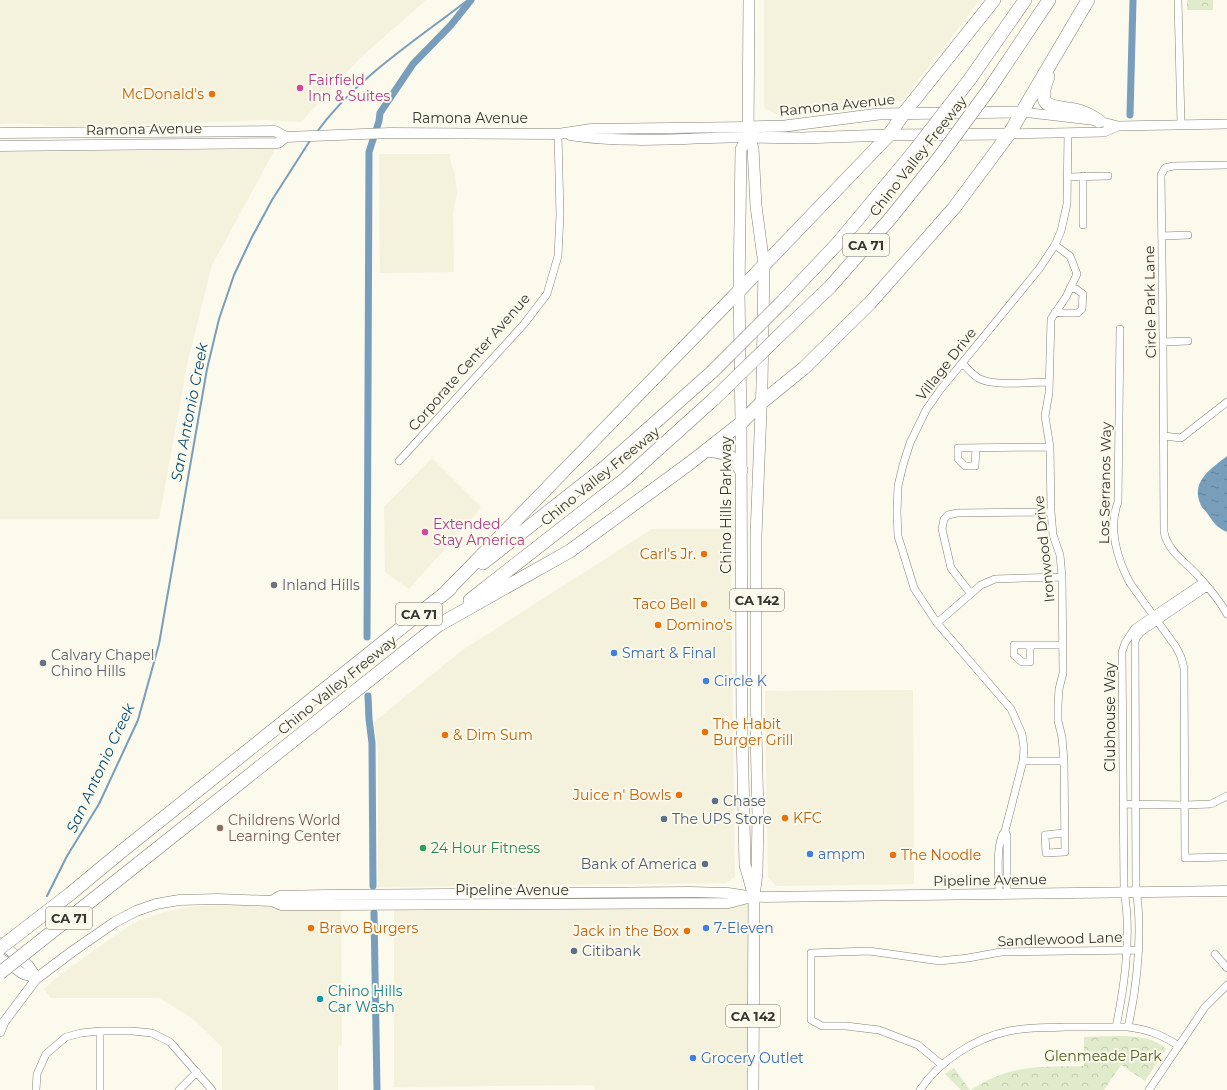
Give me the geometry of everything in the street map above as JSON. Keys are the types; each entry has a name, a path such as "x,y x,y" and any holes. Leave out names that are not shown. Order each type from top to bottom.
{"highway":[{"path":"444,594 889,135 904,113 994,0"},
{"name":"Chino Valley Freeway","path":"0,948 70,894 605,467 712,372 838,244 912,154 970,79 1025,0"},
{"name":"Chino Valley Freeway","path":"0,973 435,627 625,479 715,398 830,287 889,220 938,159 990,88 1049,0"},
{"path":"435,627 570,551 741,423 761,403 804,368 870,303 954,208 1009,134 1088,0"},
{"path":"1059,50 1044,88 1045,101 1051,107 1081,111 1099,121"},
{"path":"705,451 714,450 722,452 736,462 741,470"}],"main road":[{"name":"Chino Hills Parkway","path":"749,0 748,132 753,148 756,206 764,265 756,536 757,859 754,897 753,1090"},
{"name":"Ramona Avenue","path":"0,133 275,131 286,136 390,133 558,134 592,139 655,139 748,132 879,114 1022,112"},
{"path":"180,132 180,144"},
{"name":"Chino Hills Parkway","path":"748,132 741,149 739,291 742,728 744,859 754,897"},
{"name":"Ramona Avenue","path":"748,132 802,138 889,135 1009,134"},
{"name":"Ramona Avenue","path":"0,146 278,143 286,136"},
{"name":"Pipeline Avenue","path":"37,978 115,922 145,908 169,901 179,900 272,901 280,896 365,900 729,903 754,897 1124,891 1227,891"},
{"path":"0,943 28,965 37,978"},
{"path":"0,958 23,974 37,978"}],"street":[{"path":"1178,0 1180,124"},
{"name":"Ramona Avenue","path":"1022,112 1099,121 1118,126 1227,124"},
{"name":"Ramona Avenue","path":"1009,134 1104,132 1118,126"},
{"name":"Village Drive","path":"1004,894 1000,840 1001,835 1005,831 1023,761 1024,748 1022,734 1011,709 937,623 914,588 898,536 898,486 910,443 926,410 940,390 1039,270 1055,245 1061,231 1067,204 1068,133"},
{"name":"Corporate Center Avenue","path":"399,461 524,324 547,294 558,256 560,215 558,134"},
{"name":"Circle Park Lane","path":"1227,165 1173,166 1165,168 1161,175 1164,342 1164,532 1170,548 1205,585 1227,614"},
{"path":"1083,176 1083,225"},
{"path":"1068,177 1108,176"},
{"path":"1162,236 1188,235"},
{"name":"Ironwood Drive","path":"1055,245 1070,256 1077,274 1051,319 1049,393 1045,416 1050,447 1051,512 1053,535 1060,555 1062,577 1063,673 1059,689 1058,721 1062,737 1064,761 1064,833"},
{"path":"1055,312 1078,313 1082,309 1083,294 1076,289 1070,288"},
{"name":"Los Serranos Way","path":"1120,329 1118,502 1115,510 1115,540 1117,551 1125,573 1134,590 1176,647 1184,668 1186,805 1185,858 1227,857"},
{"path":"1164,342 1188,341"},
{"path":"962,363 976,377 986,381 996,383 1049,382"},
{"path":"1164,436 1181,438 1227,402"},
{"path":"976,448 1050,447"},
{"path":"971,594 951,568 942,529 944,519 948,515 957,513 1051,512"},
{"path":"937,623 981,585 995,579 1062,577"},
{"name":"Clubhouse Way","path":"1116,1027 1124,986 1127,950 1126,904 1124,891 1122,652 1128,636 1135,628 1156,618 1205,585"},
{"name":"Clubhouse Way","path":"1128,1027 1136,986 1139,950 1138,904 1136,891 1134,647 1138,635 1156,618"},
{"path":"1030,645 1063,645"},
{"path":"1023,761 1064,761"},
{"path":"1123,804 1211,804 1220,801 1227,796"},
{"name":"Sandlewood Lane","path":"942,1065 918,1045 879,1030 846,1026 822,1026 811,1020 812,953 869,951 940,961 1001,952 1139,950"},
{"path":"1215,954 1227,968"},
{"path":"0,1032 4,1022 37,978"},
{"path":"1149,1090 1205,1007 1227,985"},
{"path":"920,1090 926,1081 942,1065 963,1050 1009,1031 1036,1028 1128,1027 1139,1028 1160,1034 1179,1046"},
{"path":"100,1031 100,1090"},
{"path":"36,1090 37,1074 46,1054 66,1037 81,1033 100,1031 132,1031 152,1033 170,1042 212,1090"},
{"path":"179,1090 197,1072"}],"shaded area":[{"path":"0,0 426,0 360,58 301,122 262,120 69,127 21,123 0,124"},
{"path":"764,0 980,0 902,101 778,115 764,108"},
{"path":"275,149 212,265 188,360 159,519 0,519 0,152"},
{"path":"379,154 450,154 451,163 455,174 457,193 453,212 454,272 380,273"},
{"path":"432,458 481,507 409,589 385,572 384,507"},
{"path":"652,529 730,529 735,877 725,883 378,887 378,753 374,722 461,651"},
{"path":"913,690 914,884 776,886 768,877 765,691"},
{"path":"750,900 748,1090 595,1090 594,1085 394,1087 394,902"},
{"path":"341,902 342,1045 338,1046 338,1090 222,1090 222,1047 191,1017 159,998 51,998 44,989 55,979 137,921 168,911 198,906"}],"green space":[{"path":"1187,0 1213,0 1213,10 1187,10"},
{"name":"Glenmeade Park","path":"1084,1037 1138,1037 1158,1043 1166,1049 1145,1081 1121,1065 1104,1090 971,1090 999,1075 1012,1071 1039,1067 1084,1066"},
{"path":"954,1068 970,1090 961,1090 945,1074"}],"water":[{"path":"1227,456 1227,532 1214,522 1201,506 1198,488 1209,470"}],"waterway":[{"name":"San Antonio Creek","path":"316,133 349,95 387,61 468,0"},
{"path":"367,637 369,152 379,121 380,113 413,64 451,25 471,0"},
{"path":"1130,115 1133,0"},
{"name":"San Antonio Creek","path":"47,896 67,856 99,804 138,720 159,644 207,369 219,319 234,275 252,237 272,200 311,139"},
{"path":"368,696 372,743 373,886"},
{"path":"374,913 377,1090"}],"place":[{"name":"Fairfield Inn & Suites","path":"300,88"},
{"name":"McDonald's","path":"212,94"},
{"name":"Extended Stay America","path":"425,532"},
{"name":"Carl's Jr.","path":"704,554"},
{"name":"Inland Hills","path":"274,585"},
{"name":"Taco Bell","path":"704,604"},
{"name":"Domino's","path":"658,625"},
{"name":"Smart & Final","path":"614,653"},
{"name":"Calvary Chapel Chino Hills","path":"43,663"},
{"name":"Circle K","path":"706,681"},
{"name":"The Habit Burger Grill","path":"705,732"},
{"name":"& Dim Sum","path":"445,735"},
{"name":"Juice n' Bowls","path":"679,795"},
{"name":"Chase","path":"715,801"},
{"name":"KFC","path":"785,818"},
{"name":"The UPS Store","path":"664,819"},
{"name":"Childrens World Learning Center","path":"220,828"},
{"name":"24 Hour Fitness","path":"423,848"},
{"name":"ampm","path":"810,854"},
{"name":"The Noodle","path":"893,855"},
{"name":"Bank of America","path":"705,864"},
{"name":"Bravo Burgers","path":"311,928"},
{"name":"7-Eleven","path":"706,928"},
{"name":"Jack in the Box","path":"687,931"},
{"name":"Citibank","path":"574,951"},
{"name":"Chino Hills Car Wash","path":"320,999"},
{"name":"Grocery Outlet","path":"693,1058"}]}
